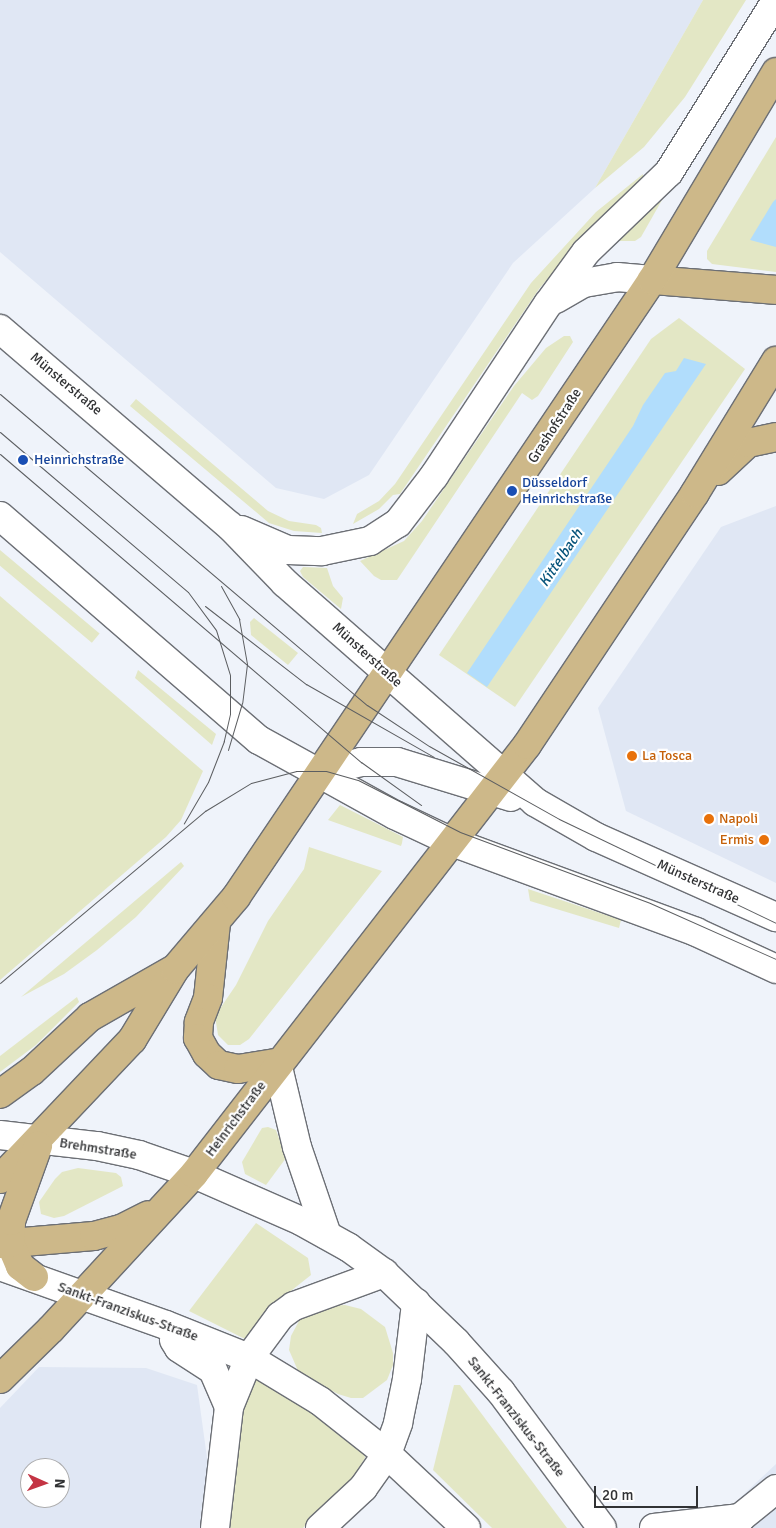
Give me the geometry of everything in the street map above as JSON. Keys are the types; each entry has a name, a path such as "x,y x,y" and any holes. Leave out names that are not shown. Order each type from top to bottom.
{"main road":[{"path":"230,526 288,550 336,550 383,534 408,512 548,304 586,252 669,172 776,1"},
{"name":"Grashofstraße","path":"320,772 652,280 776,72"},
{"path":"548,304 584,283 617,277 776,290"},
{"name":"Münsterstraße","path":"0,329 230,526 285,583 388,673 497,784"},
{"path":"452,842 497,784 695,493 776,361"},
{"path":"695,493 748,443 776,437"},
{"path":"0,516 259,740 398,816 452,842 696,932 776,969"},
{"name":"Münsterstraße","path":"320,772 361,762 397,762 497,784 535,802 596,837 776,917"},
{"path":"0,1179 40,1140 132,1040 175,969 216,923 320,772"},
{"name":"Heinrichstraße","path":"0,1379 83,1294 194,1174 277,1063 452,842"},
{"path":"216,923 208,998 199,1022 198,1038 206,1054 219,1065 238,1069 277,1063 300,1156 328,1234"},
{"path":"0,1094 32,1072 90,1017 175,969"},
{"name":"Brehmstraße","path":"0,1135 97,1146 139,1155 194,1174"},
{"path":"40,1140 11,1221 3,1251 94,1236 121,1229 163,1207"},
{"name":"Sankt-Franziskus-Straße","path":"194,1174 328,1234 384,1273 416,1303 501,1392 602,1528"},
{"name":"Sankt-Franziskus-Straße","path":"3,1251 34,1277 166,1325 249,1358 320,1401 388,1454 466,1528"},
{"path":"215,1528 229,1407 249,1358 280,1316 294,1306 384,1273"},
{"path":"320,1528 363,1488 388,1454 398,1422 407,1378 416,1303"},
{"path":"166,1325 180,1348 206,1362 213,1370 229,1407"},
{"path":"654,1528 738,1523 776,1489"}],"shaded area":[{"path":"0,0 703,0 595,188 513,263 369,475 324,499 276,488 0,252"},
{"path":"776,506 776,883 626,811 598,708 721,527"},
{"path":"39,1367 146,1368 197,1385 208,1465 202,1528 0,1528 0,1408"},
{"path":"776,1464 776,1528 708,1528"}],"green space":[{"path":"703,0 746,0 685,97 644,147 595,188"},
{"path":"776,137 776,272 712,264 707,259 707,251"},
{"path":"643,174 643,181 587,232 539,289 400,494 393,495 379,509 353,524 357,514 379,501 395,484 531,283 596,212"},
{"path":"666,193 641,237 635,241 616,241"},
{"path":"679,318 745,369 515,707 439,655 651,339"},
{"path":"564,336 570,336 573,342 538,396 532,400 522,393 397,580 381,580 374,576 360,561 404,541 422,521 514,386 546,348"},
{"path":"136,399 268,511 289,521 316,525 321,528 322,533 294,531 269,523 130,406"},
{"path":"0,550 100,634 92,643 0,566"},
{"path":"303,567 327,568 333,586 343,598 341,609 303,577 300,571"},
{"path":"0,596 203,771 181,820 166,837 0,980"},
{"path":"254,618 298,653 288,665 251,635 250,622"},
{"path":"138,670 216,734 212,745 135,678"},
{"path":"340,805 403,837 401,846 328,820"},
{"path":"309,847 382,871 249,1039 240,1045 228,1045 218,1035 215,1016 236,985 268,921 304,869"},
{"path":"181,862 184,866 136,917 97,950 64,974 21,997"},
{"path":"528,889 621,920 619,928 530,901"},
{"path":"77,997 79,1002 36,1045 0,1072 0,1056"},
{"path":"268,1127 276,1130 286,1158 266,1185 245,1174 242,1162 262,1128"},
{"path":"78,1168 116,1173 121,1177 123,1186 64,1216 54,1218 41,1214 39,1202 55,1179 62,1172"},
{"path":"256,1223 308,1258 311,1275 263,1313 247,1340 189,1311"},
{"path":"345,1305 361,1309 385,1327 393,1353 393,1365 387,1380 363,1398 351,1398 338,1394 299,1373 289,1350 291,1336 300,1319 327,1306"},
{"path":"251,1373 363,1442 365,1458 348,1485 303,1528 225,1528 244,1378"},
{"path":"454,1385 460,1385 567,1528 492,1528 433,1470"}],"water":[{"path":"776,199 776,247 750,240 773,202"},
{"name":"Kittelbach","path":"684,358 706,364 487,687 467,673 633,426 643,405 665,373 676,371"}],"tram line":[{"path":"0,394 367,705 429,746 559,819 776,923"},
{"path":"0,432 188,592 216,630 230,675 230,714 224,741 208,782 184,823"},
{"path":"0,454 361,762 421,805"},
{"path":"221,586 239,619 247,664 242,703 228,750"},
{"path":"205,606 306,684 434,757"},
{"path":"0,983 205,811 251,783 296,771 326,771 358,780 460,832 650,903 776,959"}],"place":[{"name":"Heinrichstraße","path":"23,460"},
{"name":"Düsseldorf Heinrichstraße","path":"512,491"},
{"name":"La Tosca","path":"632,756"},
{"name":"Napoli","path":"709,819"},
{"name":"Ermis","path":"764,840"}]}
